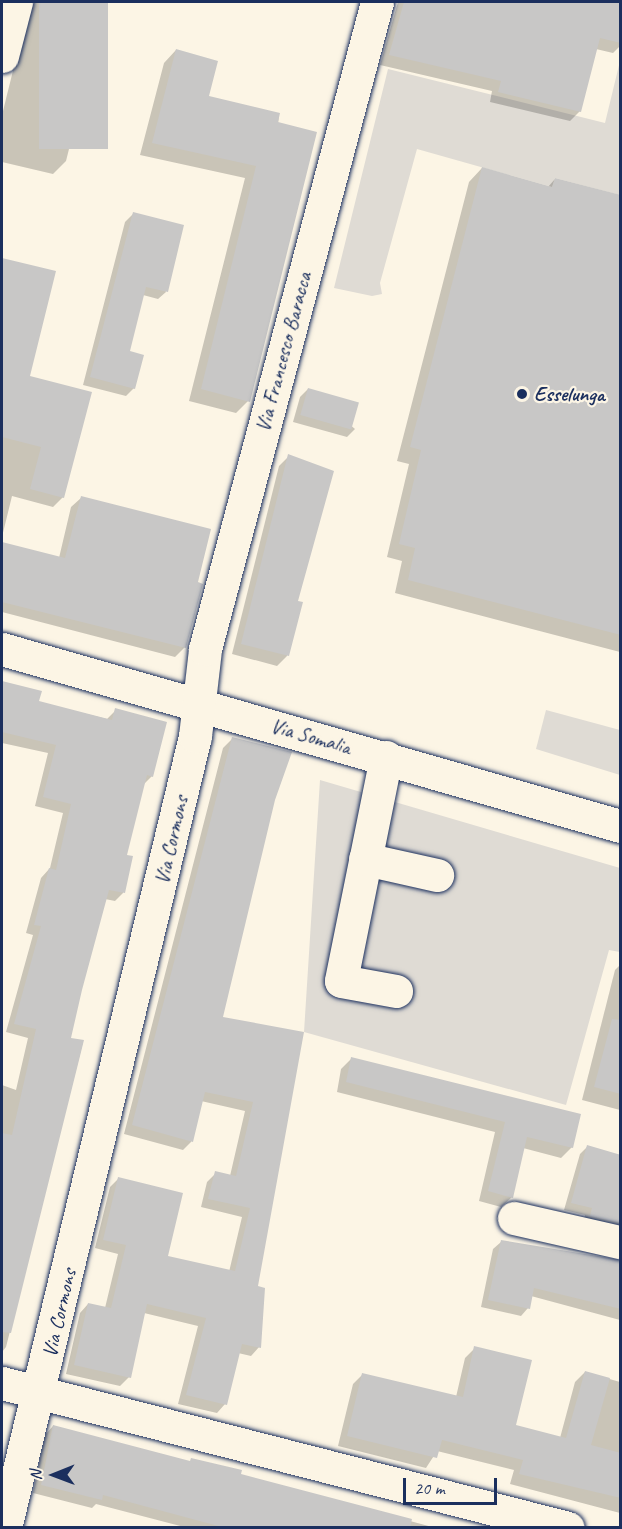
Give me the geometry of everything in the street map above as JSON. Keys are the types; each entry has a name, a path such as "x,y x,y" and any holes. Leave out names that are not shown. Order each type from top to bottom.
{"street":[{"path":"2,56 16,2"},
{"name":"Via Francesco Baracca","path":"198,703 205,649 377,2"},
{"name":"Via Somalia","path":"2,649 198,703 621,826"},
{"name":"Via Cormons","path":"5,1527 41,1392 195,736 198,703"},
{"path":"386,758 340,981 396,991"},
{"path":"365,860 437,875"},
{"path":"514,1218 621,1242"},
{"path":"2,1383 568,1527"}],"shaded area":[{"path":"620,61 620,195 555,178 552,187 417,149 380,283 382,294 372,296 334,288 388,69 605,123"},
{"path":"546,710 620,730 620,775 536,749"},
{"path":"320,780 620,868 620,952 609,950 566,1105 304,1032"}],"building":[{"path":"39,2 108,2 108,149 39,149"},
{"path":"404,2 621,2 621,43 600,38 581,112 498,92 501,81 389,55"},
{"path":"176,49 218,61 209,96 280,113 278,122 317,132 250,402 201,389 256,166 152,143"},
{"name":"Esselunga","path":"482,167 552,187 555,178 621,195 621,635 408,580 415,548 399,544 421,450 410,447"},
{"path":"133,212 184,225 168,292 146,287 130,351 144,355 135,389 90,377"},
{"path":"2,258 56,271 30,376 92,392 64,498 30,489 41,447 2,437"},
{"path":"308,388 359,403 351,430 300,415"},
{"path":"288,454 334,471 298,601 303,602 289,656 241,644"},
{"path":"81,496 211,529 198,582 203,584 186,648 2,602 2,542 65,558"},
{"path":"2,681 42,691 39,701 112,720 115,708 167,722 153,777 147,775 127,855 133,856 125,893 109,890 82,990 71,1038 84,1040 11,1333 2,1332 2,1133 12,1135 36,1029 14,1024 41,926 34,925 49,868 56,870 71,804 43,797 56,745 2,732"},
{"path":"232,737 292,752 275,800 223,1017 304,1032 258,1286 265,1288 261,1348 242,1344 227,1405 186,1395 206,1318 147,1304 131,1378 74,1365 88,1303 111,1308 126,1245 103,1240 118,1177 183,1193 168,1256 235,1271 250,1208 208,1199 215,1171 236,1176 253,1102 205,1092 193,1142 132,1125"},
{"path":"612,1019 621,1020 621,1094 594,1087"},
{"path":"351,1057 581,1114 573,1148 527,1137 513,1198 488,1191 505,1122 346,1082"},
{"path":"587,1145 621,1155 621,1223 590,1216 592,1208 571,1203"},
{"path":"501,1240 621,1260 621,1309 534,1288 530,1309 488,1300"},
{"path":"474,1346 532,1360 516,1425 566,1438 585,1371 610,1378 591,1445 621,1453 621,1498 519,1474 523,1460 442,1440 437,1458 347,1436 362,1373 463,1397"},
{"path":"53,1425 190,1461 191,1458 242,1470 241,1474 412,1519 410,1527 222,1527 103,1495 102,1500 41,1485"}],"place":[{"name":"Esselunga","path":"522,394"}]}
